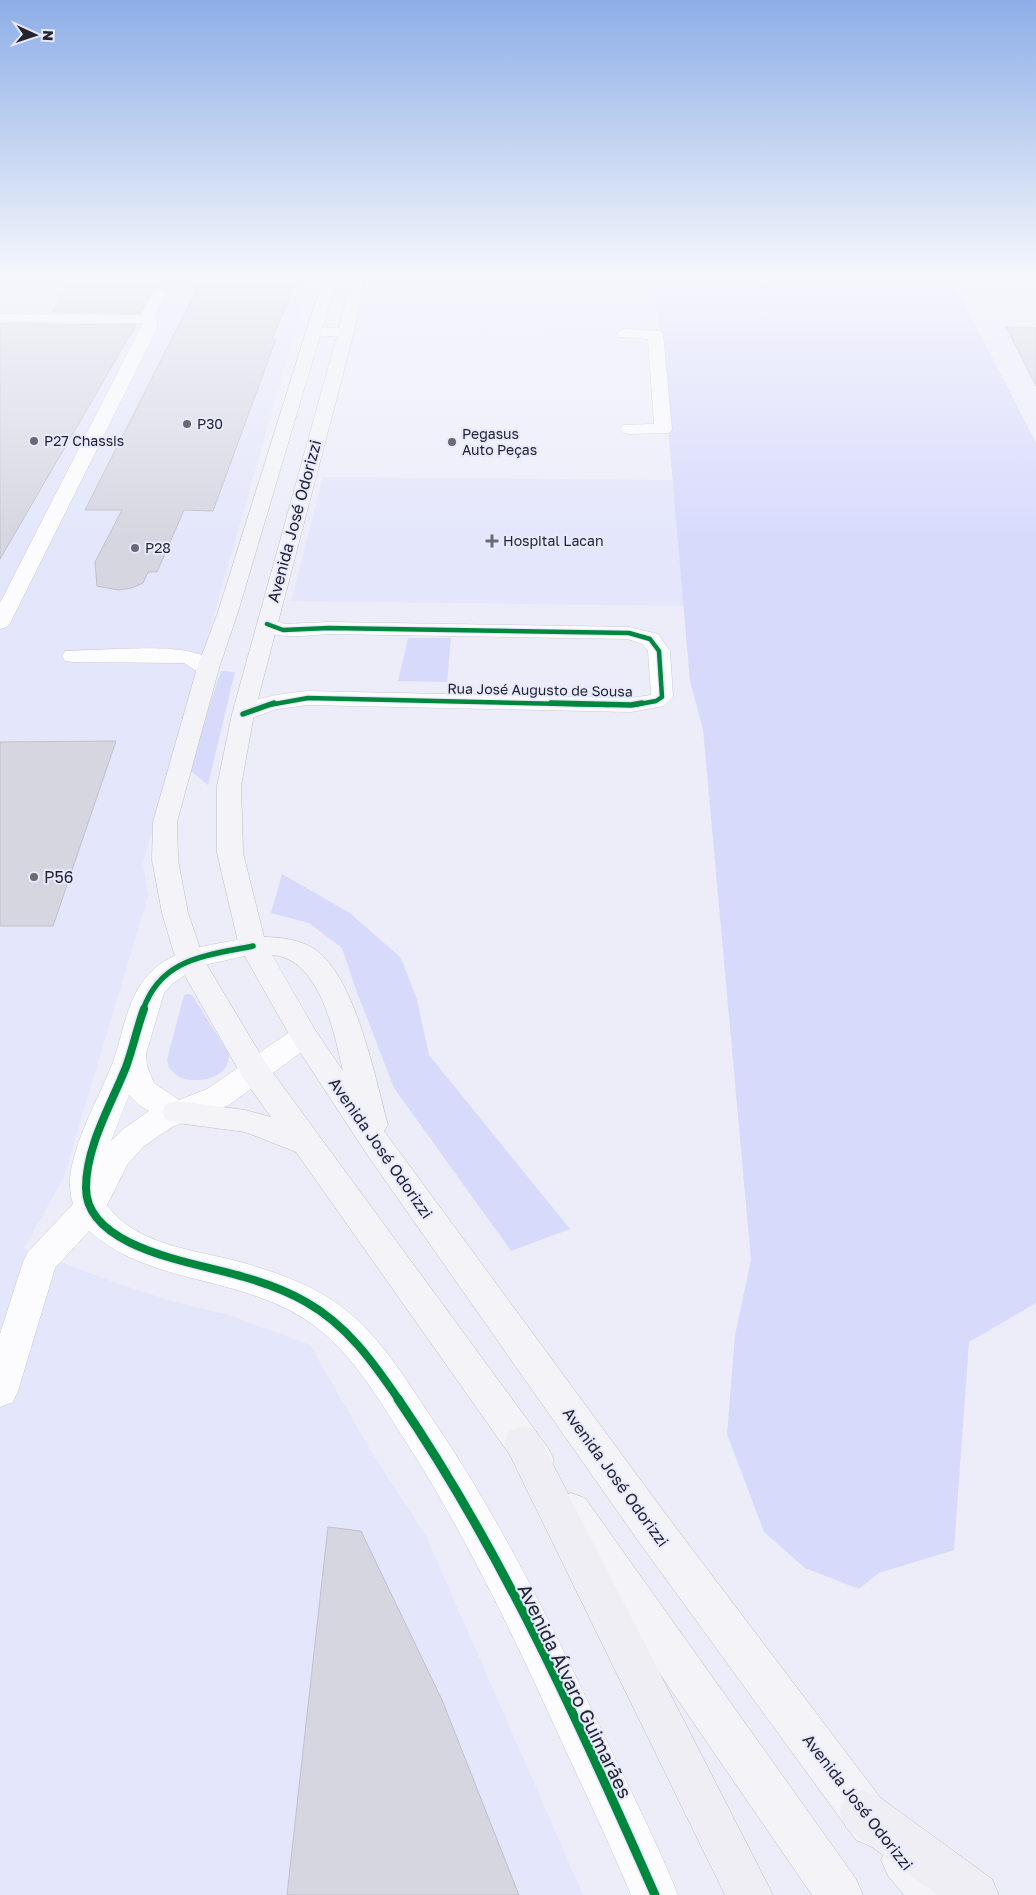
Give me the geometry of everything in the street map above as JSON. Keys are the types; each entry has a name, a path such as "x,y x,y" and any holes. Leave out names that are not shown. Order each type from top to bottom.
{"highway":[{"path":"524,1444 750,1895"},
{"path":"862,1812 976,1895"}],"main road":[{"path":"218,640 304,363"},
{"name":"Avenida José Odorizzi","path":"337,363 243,714 229,786 230,853 253,946 304,1036 379,1148 654,1529 862,1812 934,1895"},
{"path":"195,657 164,826 165,860 175,913 190,960 254,1070 524,1444 840,1895"},
{"path":"253,946 285,946 296,950 312,960 328,980 345,1029 379,1148"},
{"path":"178,1112 245,1121 272,1129 305,1143"}],"street":[{"path":"0,623 132,363"},
{"path":"629,429 663,429 657,363"},
{"name":"Rua José Augusto de Sousa","path":"243,714 279,701 308,698 631,705 656,701 662,696 659,650 650,639 629,633 329,628 283,630 267,624"},
{"path":"73,656 195,657 218,640"},
{"path":"90,1207 87,1197 88,1172 100,1130 131,1054 140,1021 156,983 170,971 190,960 253,946"},
{"path":"0,1391 40,1262 90,1207 106,1172 125,1147 161,1119 199,1106 218,1097 304,1036"},
{"path":"131,1054 131,1070 136,1083 143,1093 155,1102 178,1112"},
{"name":"Avenida Álvaro Guimarães","path":"90,1207 103,1223 137,1247 160,1256 241,1276 298,1298 320,1310 340,1326 372,1363 434,1451 508,1584 557,1682 655,1895"}],"shaded area":[{"path":"0,363 286,363 143,863 148,896 63,1179 24,1248 119,1284 174,1302 229,1315 310,1345 371,1451 427,1538 583,1895 0,1895"},
{"path":"663,363 995,363 1036,443 1036,1303 969,1342 954,1550 879,1573 859,1589 805,1568 764,1532 727,1434 735,1335 751,1260 703,729 690,682"},
{"name":"Hospital Lacan","path":"323,477 673,480 684,606 291,601"},
{"path":"408,638 451,638 447,682 398,681"},
{"path":"221,671 235,672 208,785 188,769"},
{"path":"282,874 350,913 401,958 417,1000 429,1055 570,1229 511,1251 394,1088 342,948 309,923 271,913"},
{"path":"184,995 192,995 229,1054 228,1062 221,1073 208,1079 192,1080 180,1077 169,1068 167,1060"}],"building":[{"name":"P27 Chassis","path":"0,363 114,363 0,559"},
{"name":"P30","path":"159,363 267,363 213,511 184,510 157,572 148,572 143,583 132,588 118,590 97,586 95,562 122,510 85,510"},
{"path":"1025,363 1036,363 1036,386"},
{"name":"P56","path":"116,741 53,926 0,926 0,742"},
{"path":"328,1527 361,1531 442,1700 519,1895 287,1895"}],"cycle path":[{"path":"243,714 275,703 308,698 631,705 656,701 662,697 659,651 650,639 629,633 329,628 283,630 267,624"},
{"path":"253,946 183,963 163,976 150,993 142,1012 131,1053 92,1150 87,1171 86,1190 89,1205 101,1222 116,1235 136,1246 179,1261 268,1284 305,1302 328,1316 359,1345 434,1453 500,1567 540,1646 655,1895"}],"place":[{"name":"P30","path":"187,424"},
{"name":"P27 Chassis","path":"34,441"},
{"name":"Pegasus Auto Peças","path":"452,442"},
{"name":"Hospital Lacan","path":"492,541"},
{"name":"P28","path":"135,548"},
{"name":"P56","path":"34,877"}]}
